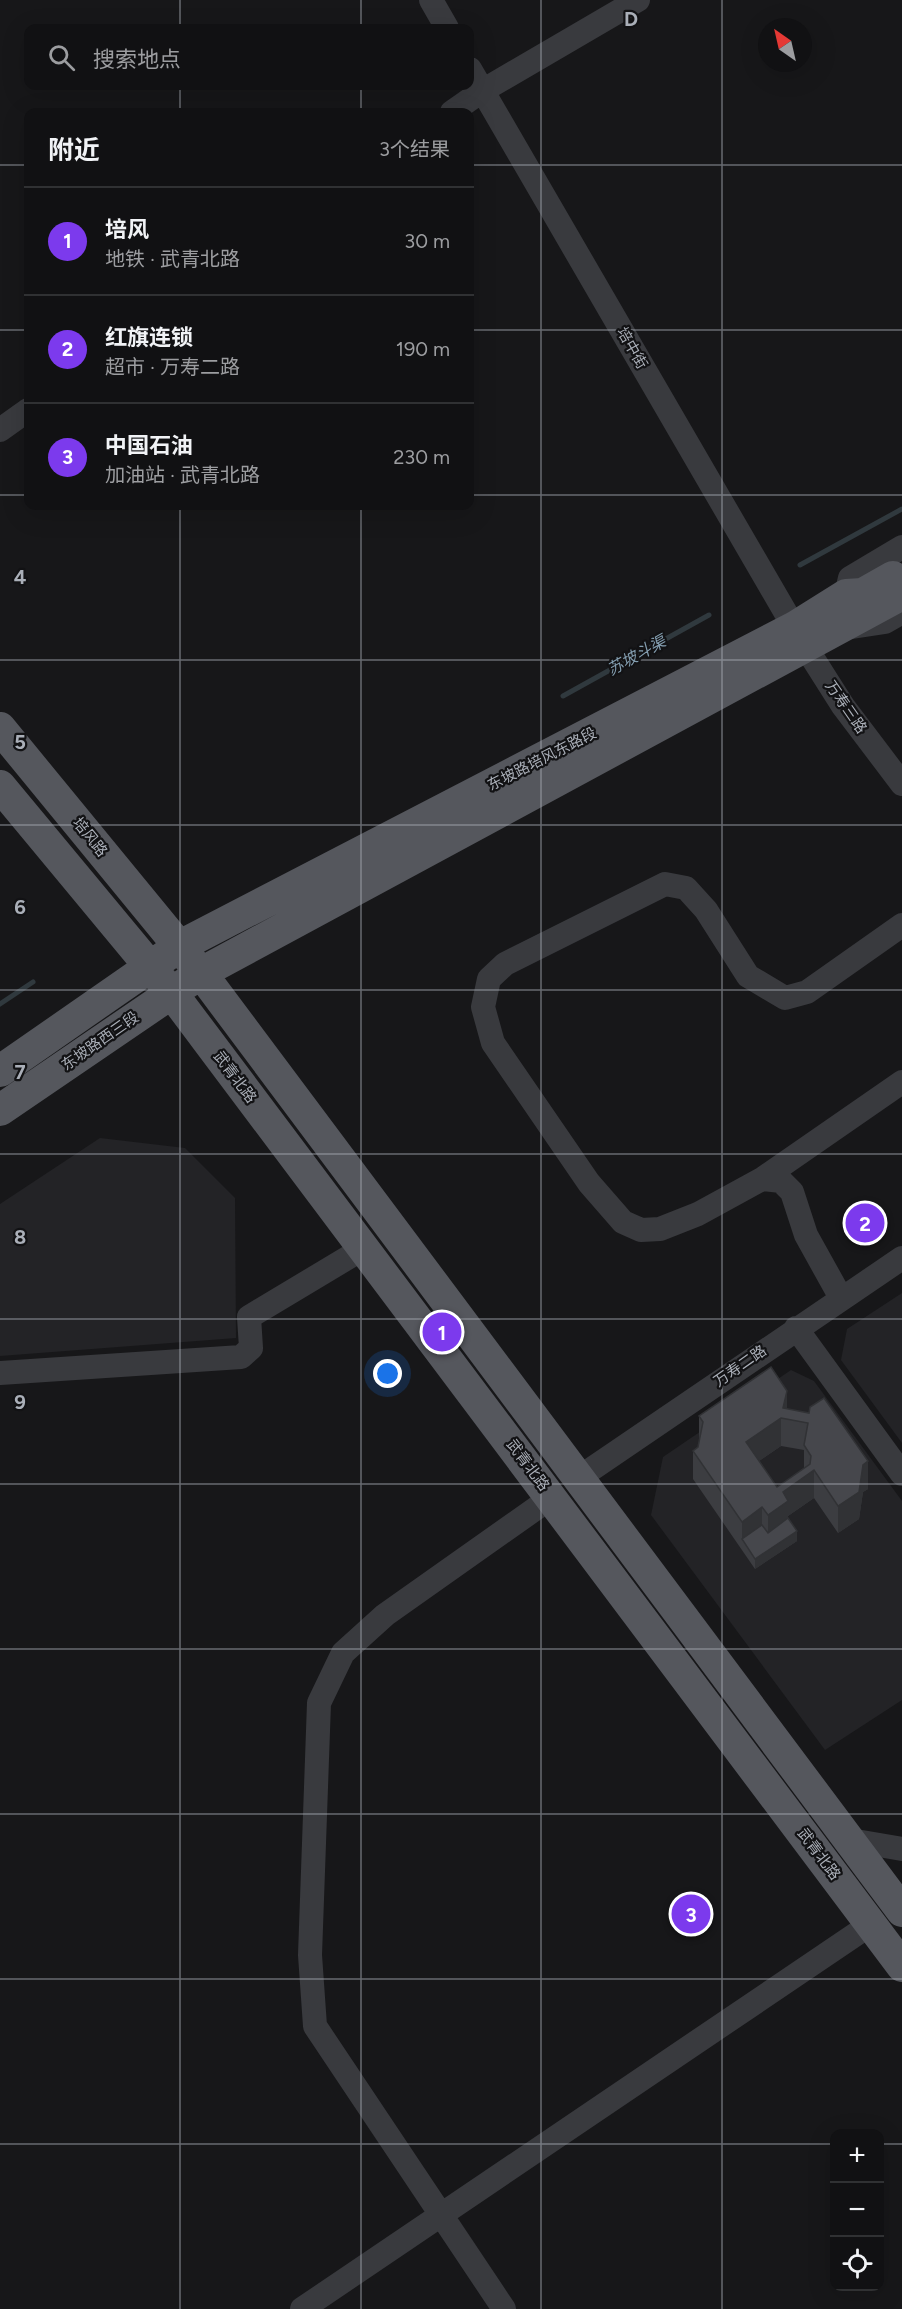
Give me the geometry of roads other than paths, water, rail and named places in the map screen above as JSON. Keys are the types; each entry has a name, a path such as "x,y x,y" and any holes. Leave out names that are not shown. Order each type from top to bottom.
{"main road":[{"name":"东坡路培风东路段","path":"201,972 800,637 846,595 863,594 902,573"},
{"name":"东坡路培风东路段","path":"180,946 800,637 837,629 902,594"},
{"name":"培风路","path":"0,728 180,946"},
{"path":"0,786 151,966"},
{"path":"0,1071 180,946 580,1477 902,1911"},
{"name":"武青北路","path":"151,966 902,1966"},
{"name":"东坡路西三段","path":"0,1110 201,972"}],"street":[{"path":"431,0 445,24"},
{"path":"458,108 482,91 638,0"},
{"name":"培中街","path":"474,76 800,637"},
{"path":"0,429 24,413"},
{"path":"846,595 850,578 902,548"},
{"path":"837,629 885,622 902,612"},
{"name":"万寿三路","path":"800,637 843,706 902,784"},
{"path":"902,925 807,992 785,998 748,976 706,910 686,888 665,884 505,964 489,979 483,1007 493,1042 589,1183 623,1222 641,1230 660,1229 698,1214 762,1179 902,1082"},
{"path":"762,1179 781,1181 792,1192 806,1235 842,1298"},
{"path":"0,1373 241,1358 251,1348 249,1317 364,1248"},
{"name":"万寿二路","path":"580,1477 795,1328 902,1258"},
{"path":"795,1328 902,1474"},
{"path":"504,2309 315,2026 310,1978 319,1703 343,1653 385,1616 552,1497"},
{"path":"850,1840 902,1849"},
{"path":"302,2309 871,1924"}],"waterway":[{"name":"苏坡斗渠","path":"800,565 902,509"},
{"name":"苏坡斗渠","path":"563,696 709,615"},
{"name":"苏坡斗渠","path":"0,1004 33,982"}],"place":[{"name":"红旗连锁","path":"865,1223"},
{"name":"培风","path":"442,1332"},
{"name":"中国石油","path":"691,1914"}]}
